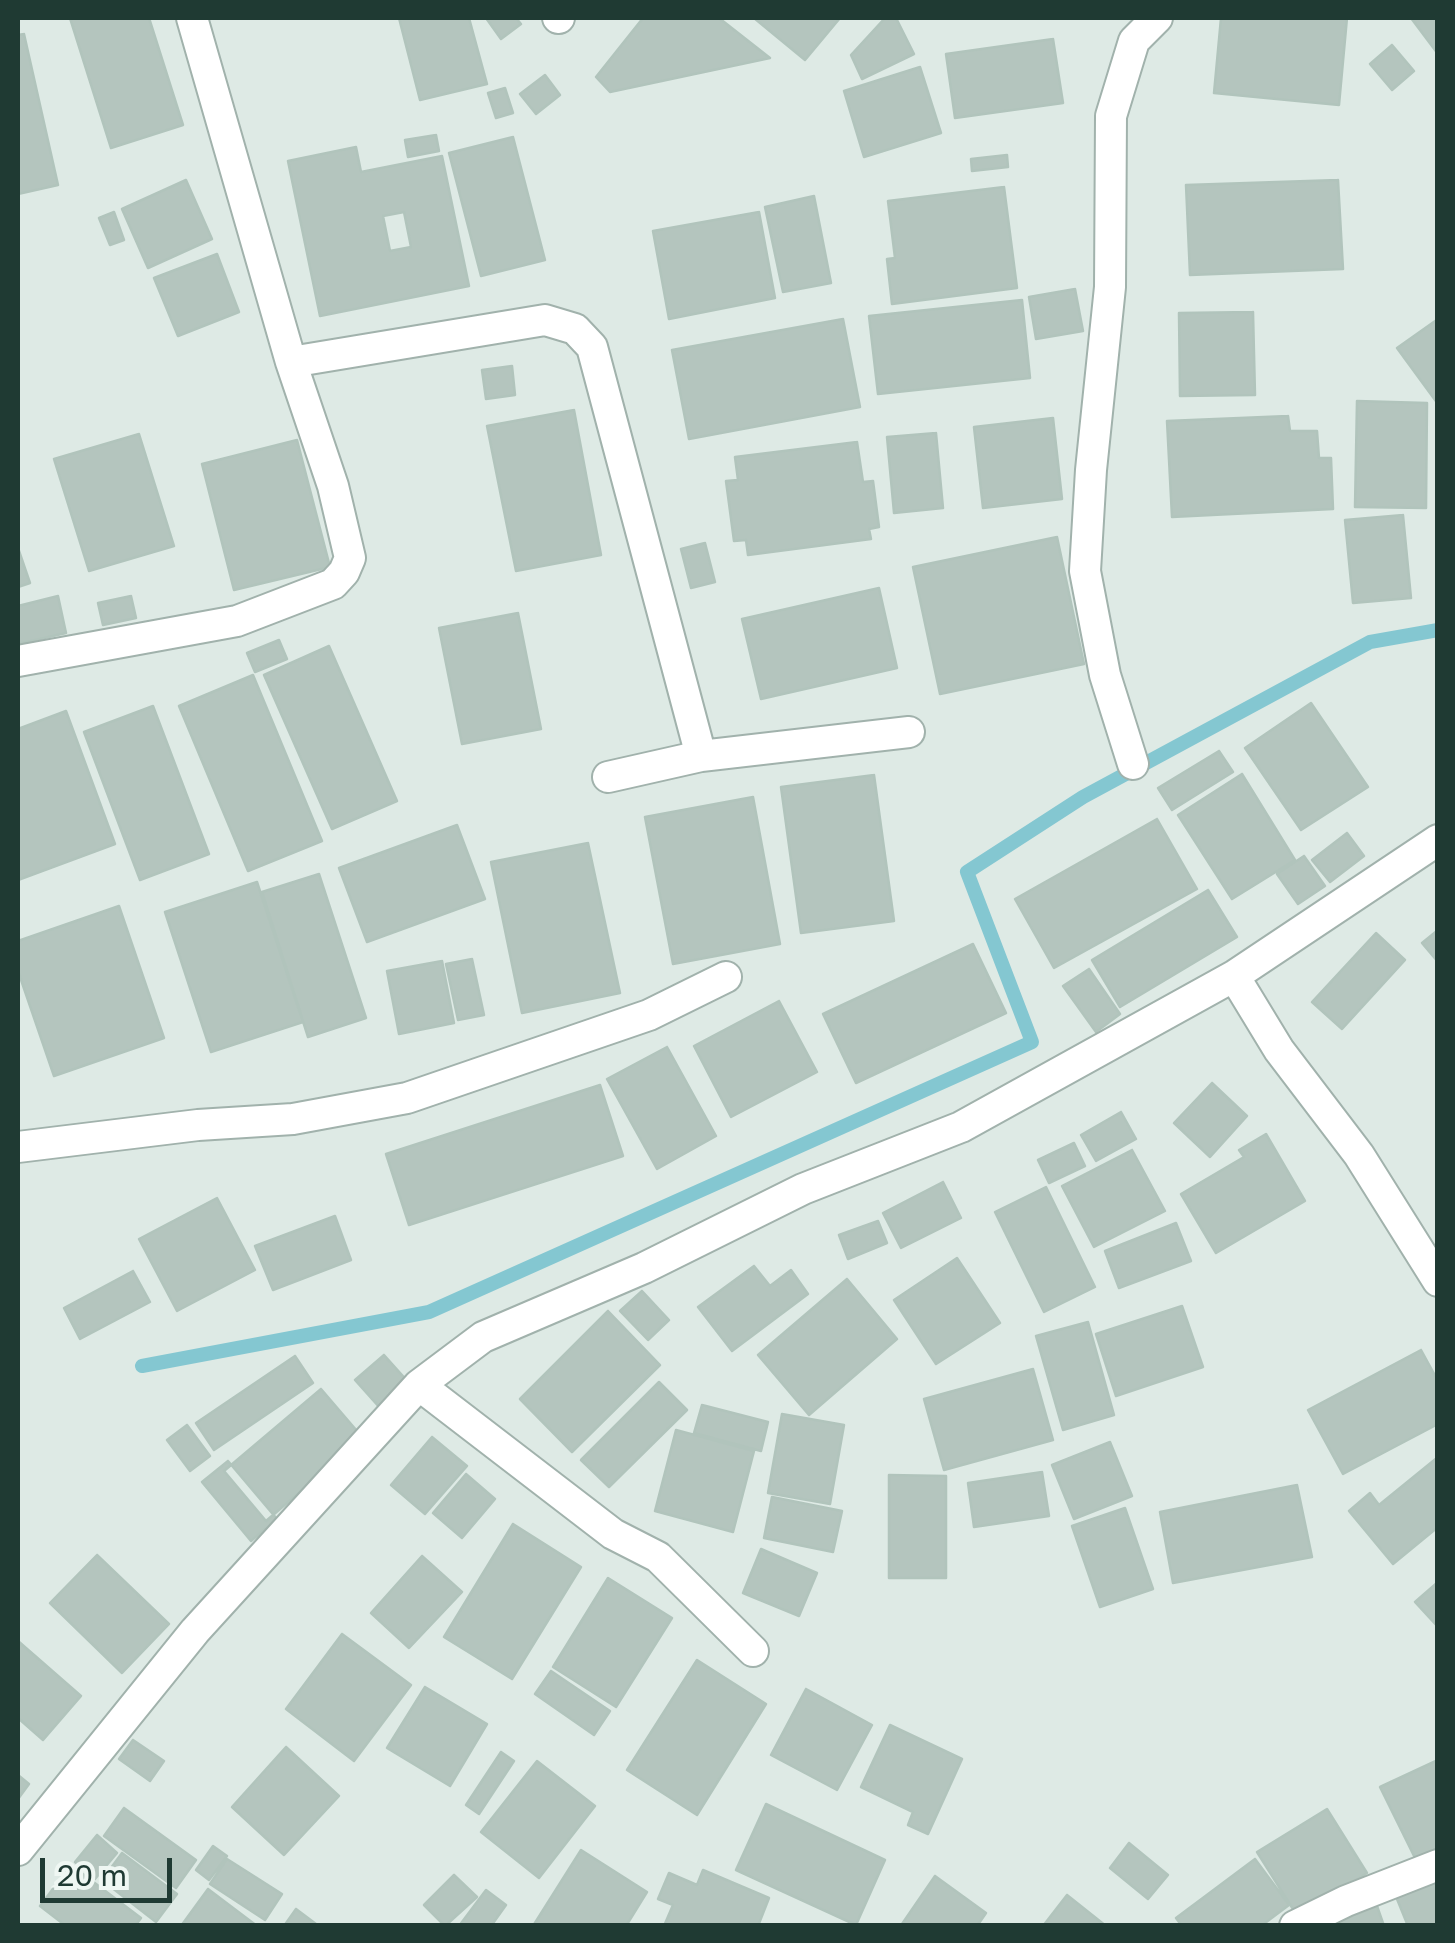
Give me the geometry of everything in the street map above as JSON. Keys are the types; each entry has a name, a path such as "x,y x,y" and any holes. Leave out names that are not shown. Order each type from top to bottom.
{"street":[{"path":"18,660 238,622 334,584 350,558 333,486 291,362 192,18"},
{"path":"1133,764 1106,675 1085,571 1110,287 1110,116 1134,41 1157,18"},
{"path":"291,362 545,320 574,329 592,348 702,756"},
{"path":"608,777 702,756 909,732"},
{"path":"18,1850 195,1630 419,1385 482,1337 644,1268 804,1189 961,1127 1234,976 1438,840"},
{"path":"1234,976 1279,1050 1359,1155 1438,1281"},
{"path":"18,1147 198,1125 292,1119 407,1098 650,1015 726,977"},
{"path":"419,1385 613,1534 658,1557 753,1651"},
{"path":"1295,1926 1438,1865"}],"building":[{"path":"70,18 149,18 183,125 111,148"},
{"path":"399,18 469,18 487,84 420,100"},
{"path":"486,18 516,18 521,24 501,39"},
{"path":"643,18 719,18 770,58 610,92 596,77"},
{"path":"754,18 840,18 805,60"},
{"path":"885,18 896,18 914,54 862,79 851,55"},
{"path":"1221,18 1347,18 1339,105 1214,93"},
{"path":"1411,18 1438,18 1438,54"},
{"path":"24,34 58,185 18,194 18,35"},
{"path":"1053,39 1063,103 955,118 946,54"},
{"path":"1392,45 1414,71 1392,90 1370,64"},
{"path":"920,67 941,133 864,157 844,91"},
{"path":"545,75 560,95 536,114 520,94"},
{"path":"505,88 513,113 496,118 488,93"},
{"path":"436,135 439,151 408,157 405,140"},
{"path":"513,137 545,260 481,276 449,153"},
{"path":"356,147 361,172 442,156 469,286 320,316 288,161","holes":["404,212 411,247 390,251 383,216"]},
{"path":"1007,155 1008,167 972,171 971,159"},
{"path":"186,180 212,239 148,268 122,209"},
{"path":"1338,180 1343,269 1190,275 1186,185"},
{"path":"1004,187 1017,288 892,304 887,259 895,258 888,201"},
{"path":"814,196 831,283 783,292 765,207"},
{"path":"114,212 124,240 110,245 99,218"},
{"path":"759,212 775,298 669,319 653,231"},
{"path":"217,254 239,312 178,336 154,278"},
{"path":"1075,289 1083,331 1036,339 1029,297"},
{"path":"1022,300 1030,378 878,394 869,316"},
{"path":"1253,312 1255,395 1180,396 1179,313"},
{"path":"843,319 860,407 689,439 672,350"},
{"path":"1438,319 1438,404 1397,348"},
{"path":"512,366 515,395 486,399 482,370"},
{"path":"1357,401 1427,403 1426,508 1355,507"},
{"path":"574,410 601,555 516,571 487,426"},
{"path":"1288,416 1290,431 1317,431 1319,458 1331,458 1333,509 1172,517 1167,421"},
{"path":"1053,418 1062,499 983,508 974,427"},
{"path":"936,433 943,508 894,513 887,437"},
{"path":"139,434 174,546 89,571 54,459"},
{"path":"297,440 330,567 234,590 202,464"},
{"path":"857,442 863,482 873,481 879,527 869,529 871,539 748,555 746,540 734,541 726,481 738,480 735,457"},
{"path":"1403,515 1411,598 1353,603 1345,520"},
{"path":"1057,537 1084,664 940,694 913,567"},
{"path":"705,543 715,582 691,588 681,549"},
{"path":"18,548 30,583 18,587"},
{"path":"879,588 897,668 761,699 742,619"},
{"path":"58,596 66,633 18,644 18,606"},
{"path":"131,596 136,618 103,625 98,603"},
{"path":"518,613 541,729 462,744 439,628"},
{"path":"279,640 287,659 255,672 247,653"},
{"path":"329,646 397,801 332,829 264,675"},
{"path":"253,675 322,841 248,871 179,706"},
{"path":"1311,703 1368,787 1301,830 1245,748"},
{"path":"153,706 209,854 140,880 84,732"},
{"path":"66,711 115,844 18,880 18,729"},
{"path":"1219,751 1233,772 1172,810 1158,788"},
{"path":"1242,774 1295,860 1232,899 1178,815"},
{"path":"874,775 894,921 801,933 781,787"},
{"path":"753,797 780,944 673,964 645,817"},
{"path":"1157,819 1197,889 1054,968 1015,899"},
{"path":"457,825 485,899 367,942 339,868"},
{"path":"1347,833 1364,856 1330,882 1312,860"},
{"path":"588,843 620,993 522,1013 491,862"},
{"path":"1304,856 1325,886 1298,904 1277,874"},
{"path":"319,874 366,1018 308,1037 262,892"},
{"path":"257,882 303,1022 211,1052 165,912"},
{"path":"1208,890 1237,937 1120,1007 1092,960"},
{"path":"119,906 164,1038 54,1076 18,971 18,941"},
{"path":"1438,930 1438,962 1422,943"},
{"path":"1376,933 1405,960 1342,1029 1312,1002"},
{"path":"973,944 1006,1013 856,1083 823,1014"},
{"path":"472,959 484,1015 458,1020 446,964"},
{"path":"442,961 454,1023 399,1034 387,971"},
{"path":"1089,969 1120,1014 1096,1032 1063,986"},
{"path":"779,1001 817,1072 731,1117 694,1046"},
{"path":"667,1047 716,1136 657,1169 607,1079"},
{"path":"1212,1083 1247,1116 1210,1157 1174,1123"},
{"path":"600,1085 623,1156 409,1225 386,1154"},
{"path":"1121,1112 1136,1139 1096,1161 1081,1135"},
{"path":"1266,1134 1305,1201 1216,1253 1181,1194 1244,1157 1239,1150"},
{"path":"1074,1143 1085,1166 1049,1183 1038,1160"},
{"path":"1132,1150 1165,1211 1094,1247 1062,1186"},
{"path":"943,1182 961,1218 901,1248 883,1213"},
{"path":"1046,1187 1095,1287 1044,1312 995,1212"},
{"path":"217,1198 255,1270 177,1311 139,1239"},
{"path":"335,1216 351,1260 273,1290 255,1246"},
{"path":"878,1221 887,1243 848,1259 839,1235"},
{"path":"1176,1223 1191,1261 1119,1288 1105,1251"},
{"path":"957,1258 1000,1323 936,1364 894,1300"},
{"path":"754,1266 770,1286 791,1270 808,1294 732,1351 698,1307"},
{"path":"133,1271 150,1302 80,1339 64,1308"},
{"path":"847,1279 897,1339 809,1415 758,1355"},
{"path":"642,1291 669,1320 648,1340 620,1311"},
{"path":"1182,1306 1203,1367 1116,1396 1096,1334"},
{"path":"608,1311 660,1365 572,1452 520,1399"},
{"path":"1088,1322 1114,1415 1063,1430 1036,1336"},
{"path":"1421,1350 1438,1381 1438,1424 1343,1474 1308,1410"},
{"path":"384,1355 410,1384 380,1408 355,1380"},
{"path":"295,1356 313,1383 214,1450 196,1423"},
{"path":"1033,1369 1053,1440 944,1470 924,1399"},
{"path":"659,1382 687,1410 609,1487 581,1460"},
{"path":"321,1389 363,1438 266,1521 224,1471"},
{"path":"702,1405 768,1422 761,1451 694,1433"},
{"path":"782,1414 844,1425 830,1504 768,1493"},
{"path":"187,1425 210,1456 190,1471 167,1440"},
{"path":"676,1430 754,1451 733,1532 655,1511"},
{"path":"432,1437 467,1466 425,1514 391,1485"},
{"path":"1110,1442 1132,1496 1074,1519 1052,1465"},
{"path":"1438,1457 1438,1527 1393,1564 1349,1511 1370,1493 1379,1505"},
{"path":"228,1461 277,1519 251,1541 202,1482"},
{"path":"1042,1472 1049,1516 974,1527 968,1483"},
{"path":"466,1474 495,1499 462,1538 433,1513"},
{"path":"889,1475 946,1476 946,1578 889,1578"},
{"path":"1297,1485 1312,1557 1173,1583 1160,1512"},
{"path":"772,1497 842,1511 833,1552 764,1538"},
{"path":"1125,1508 1153,1589 1100,1607 1072,1526"},
{"path":"513,1524 581,1567 512,1679 444,1637"},
{"path":"761,1549 817,1573 799,1616 743,1593"},
{"path":"97,1555 169,1624 122,1673 50,1603"},
{"path":"422,1556 462,1592 409,1648 371,1613"},
{"path":"608,1578 672,1618 616,1707 553,1667"},
{"path":"1438,1582 1438,1627 1415,1602"},
{"path":"342,1634 411,1685 354,1761 286,1709"},
{"path":"18,1641 81,1696 43,1740 18,1718"},
{"path":"697,1660 766,1704 697,1815 627,1770"},
{"path":"551,1671 610,1711 594,1735 535,1694"},
{"path":"425,1687 487,1724 450,1786 387,1748"},
{"path":"806,1689 872,1725 837,1790 771,1755"},
{"path":"890,1725 962,1759 928,1834 908,1825 913,1812 861,1787"},
{"path":"133,1740 164,1761 150,1781 119,1759"},
{"path":"286,1747 339,1796 284,1855 232,1807"},
{"path":"501,1752 514,1761 479,1814 466,1805"},
{"path":"1438,1760 1438,1852 1417,1862 1380,1787"},
{"path":"537,1761 595,1806 539,1878 481,1832"},
{"path":"18,1775 29,1784 18,1799"},
{"path":"766,1804 885,1860 856,1925 736,1870"},
{"path":"124,1808 196,1860 176,1888 104,1836"},
{"path":"1327,1809 1367,1873 1298,1917 1257,1852"},
{"path":"97,1835 117,1853 95,1879 75,1862"},
{"path":"1129,1843 1168,1875 1148,1899 1110,1868"},
{"path":"213,1846 227,1856 209,1880 196,1870"},
{"path":"581,1850 647,1892 626,1926 533,1926"},
{"path":"122,1853 177,1894 156,1922 102,1880"},
{"path":"227,1859 282,1894 265,1920 210,1884"},
{"path":"1255,1859 1289,1905 1261,1926 1182,1926 1176,1918"},
{"path":"71,1865 141,1918 135,1926 66,1926 40,1906"},
{"path":"703,1870 769,1898 758,1926 664,1926 673,1905 658,1899 669,1873 697,1885"},
{"path":"454,1875 477,1897 445,1926 424,1905"},
{"path":"935,1876 986,1913 977,1926 902,1924"},
{"path":"1438,1878 1438,1926 1408,1926 1395,1894"},
{"path":"208,1889 257,1926 181,1926"},
{"path":"486,1890 506,1905 491,1926 459,1926"},
{"path":"1067,1895 1106,1926 1043,1926"},
{"path":"1377,1906 1384,1926 1327,1926"},
{"path":"296,1909 316,1924 315,1926 284,1926"}],"waterway":[{"path":"142,1366 429,1312 1032,1042 967,872 1083,797 1370,642 1438,630"}]}
